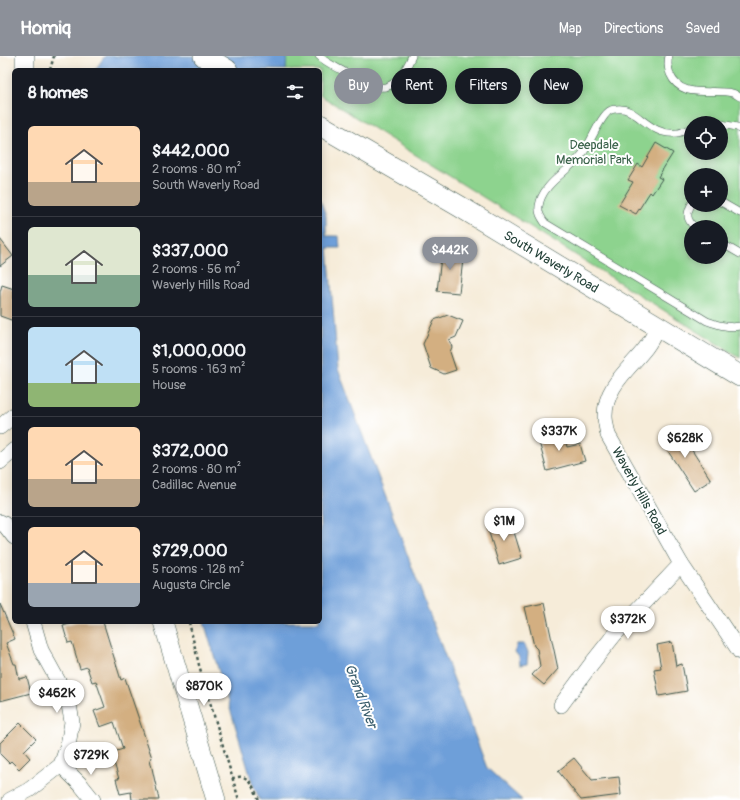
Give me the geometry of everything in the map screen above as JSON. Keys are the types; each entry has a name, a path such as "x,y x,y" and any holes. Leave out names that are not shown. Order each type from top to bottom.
{"main road":[{"path":"204,56 224,68"},
{"name":"South Waverly Road","path":"322,127 659,326 740,376"}],"street":[{"path":"25,56 25,68"},
{"name":"Waverly Hills Road","path":"659,326 645,349 619,378 611,390 605,416 608,434 681,564 740,652"},
{"path":"0,427 12,417"},
{"path":"0,462 12,452"},
{"path":"0,522 4,524 12,534"},
{"path":"561,705 615,634 681,564"},
{"path":"10,800 29,790 61,765 68,745 72,722 68,699 41,650 33,624"},
{"path":"164,624 216,800"},
{"path":"61,765 81,785 93,800"}],"lane":[{"path":"319,56 365,84 380,88 393,84 400,78 412,56"},
{"path":"669,56 669,72 674,82 684,89 700,92 732,93 740,97"},
{"path":"684,131 677,134 664,133 655,130 632,112 619,108 610,110 604,117 584,152 547,189 539,206 539,215 545,222 707,321 732,328 740,326"},
{"path":"728,125 740,129"},
{"path":"728,206 740,213"},
{"path":"728,247 740,254"}],"path":[{"path":"51,68 54,56"},
{"path":"189,624 199,665 239,800"},
{"path":"232,778 242,777 248,780 259,800"}],"green space":[{"name":"Deepdale Memorial Park","path":"287,56 740,56 740,358 334,104 383,104 383,68 334,68 334,104 322,96 322,68 286,68"}],"water":[{"path":"105,56 287,56 286,68 96,68"},
{"name":"Grand River","path":"322,205 326,216 326,236 339,236 340,248 328,248 338,369 487,768 522,800 260,800 253,785 205,624 322,624"},
{"path":"517,644 524,644 528,652 527,664 520,665 519,657 515,652"}],"building":[{"path":"656,143 673,153 658,177 662,179 652,194 650,192 636,214 619,205 633,182 628,180 638,164 642,167"},
{"path":"0,239 12,257 0,266"},
{"path":"442,249 464,251 459,293 437,291"},
{"path":"2,285 12,288 12,320 0,316 0,292"},
{"path":"448,315 463,321 456,337 449,340 452,347 450,352 456,370 444,374 431,368 423,344 434,320"},
{"path":"677,427 711,480 694,491 660,439"},
{"path":"563,432 567,447 580,444 585,461 547,471 538,438"},
{"path":"510,519 522,558 499,565 487,526"},
{"path":"544,603 558,669 544,685 532,675 540,666 537,649 534,646 525,607"},
{"path":"0,604 15,639 6,643 14,664 16,664 19,679 27,677 31,693 0,701"},
{"path":"70,624 104,624 121,680 125,678 152,758 150,759 159,800 132,800 131,792 120,794 116,779 119,779 111,753 123,749 114,722 100,727 94,711 105,707 96,681 92,682 87,667 80,669 72,642 68,643 63,626"},
{"path":"672,642 676,666 682,664 687,691 659,696 654,669 661,668 657,645"},
{"path":"20,723 36,739 24,751 30,758 19,769 11,761 9,763 0,754 0,743"},
{"path":"574,758 592,780 619,777 621,795 581,800 558,771"}]}
